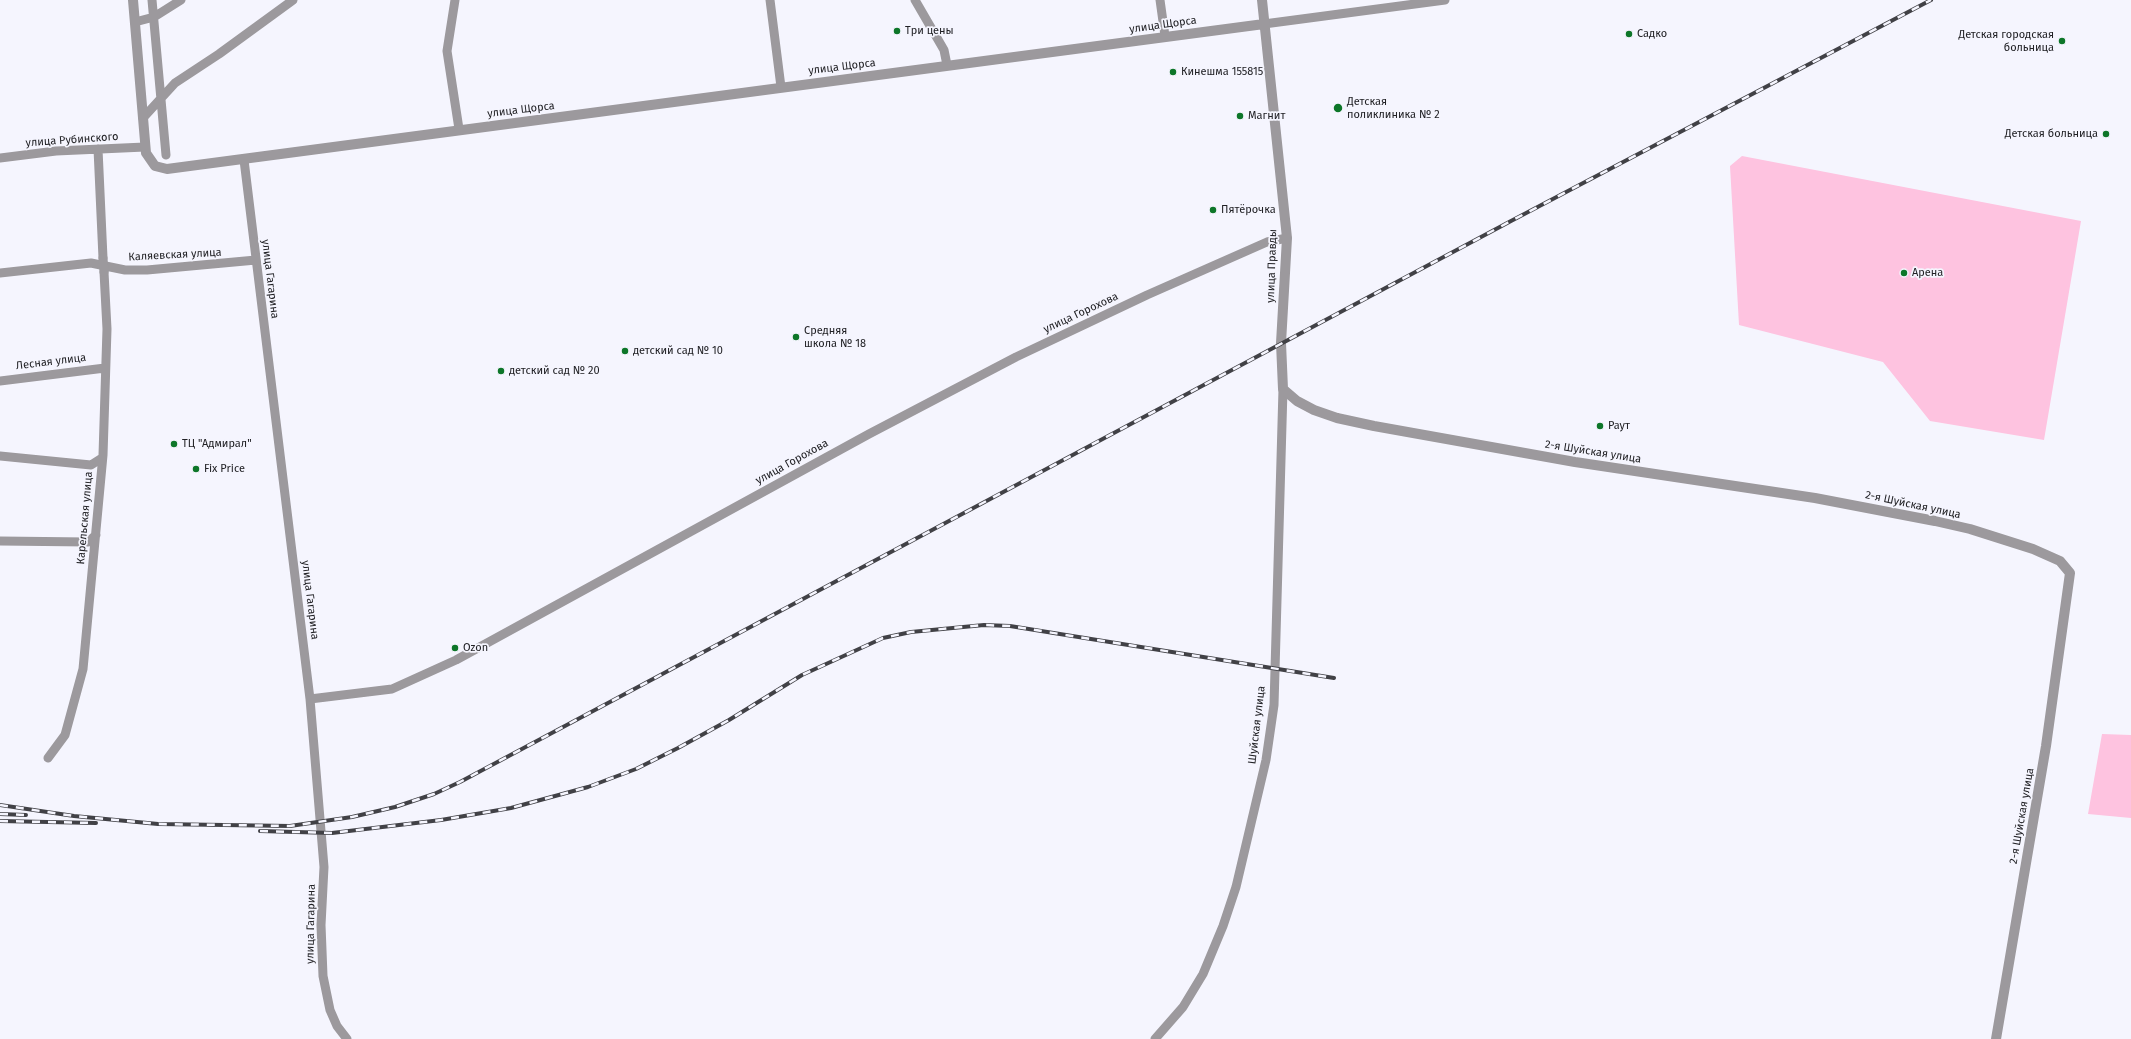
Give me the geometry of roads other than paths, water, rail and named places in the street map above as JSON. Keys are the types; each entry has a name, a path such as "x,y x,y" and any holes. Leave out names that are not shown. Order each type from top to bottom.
{"street":[{"path":"133,0 145,147"},
{"path":"152,0 166,155"},
{"path":"135,22 154,17 181,0"},
{"path":"143,118 175,83 219,54 293,0"},
{"path":"455,0 447,52 459,129"},
{"path":"770,0 781,87"},
{"path":"915,0 944,50 947,65"},
{"path":"1160,0 1165,36"},
{"name":"улица Правды","path":"1262,0 1287,238 1281,343 1283,389"},
{"name":"улица Щорса","path":"145,147 146,153 155,166 167,169 244,160 459,129 1264,24 1372,5 1444,0"},
{"name":"улица Рубинского","path":"0,158 56,151 145,147"},
{"name":"Карельская улица","path":"48,758 65,735 80,685 96,535 102,458 107,329 98,149"},
{"name":"улица Гагарина","path":"244,160 310,699 324,867 321,925 323,976 330,1010 337,1026 347,1039"},
{"name":"улица Горохова","path":"310,699 392,689 456,660 869,434 1016,357 1267,242 1287,238"},
{"name":"Каляевская улица","path":"0,273 91,263 125,270 147,270 256,260"},
{"name":"Лесная улица","path":"0,381 106,368"},
{"name":"Шуйская улица","path":"1156,1039 1183,1007 1203,974 1227,914 1236,887 1266,760 1274,705 1283,389"},
{"name":"2-я Шуйская улица","path":"1283,389 1297,401 1314,410 1337,418 1572,461 1815,498 1935,521 1970,529 2033,549 2060,561 2070,573 2046,746 1996,1039"},
{"path":"0,456 91,465 102,458"},
{"path":"0,541 88,542 96,535"}],"railway":[{"path":"0,805 74,816 158,824 290,826 352,817 395,807 434,794 460,782 1511,221 1931,0"},
{"path":"260,831 332,833 441,820 511,808 588,787 636,769 678,748 729,720 802,675 883,638 911,632 984,625 1010,626 1334,678"},
{"path":"0,814 26,815"},
{"path":"0,821 96,823"}],"place":[{"name":"Три цены","path":"897,31"},
{"name":"Садко","path":"1629,34"},
{"name":"Детская городская больница","path":"2062,41"},
{"name":"Кинешма 155815","path":"1173,72"},
{"name":"Детская поликлиника № 2","path":"1338,108"},
{"name":"Магнит","path":"1240,116"},
{"name":"Детская больница","path":"2106,134"},
{"name":"Пятёрочка","path":"1213,210"},
{"name":"Арена","path":"1904,273"},
{"name":"Средняя школа № 18","path":"796,337"},
{"name":"детский сад № 10","path":"625,351"},
{"name":"детский сад № 20","path":"501,371"},
{"name":"Раут","path":"1600,426"},
{"name":"ТЦ \"Адмирал\"","path":"174,444"},
{"name":"Fix Price","path":"196,469"},
{"name":"Ozon","path":"455,648"}]}
